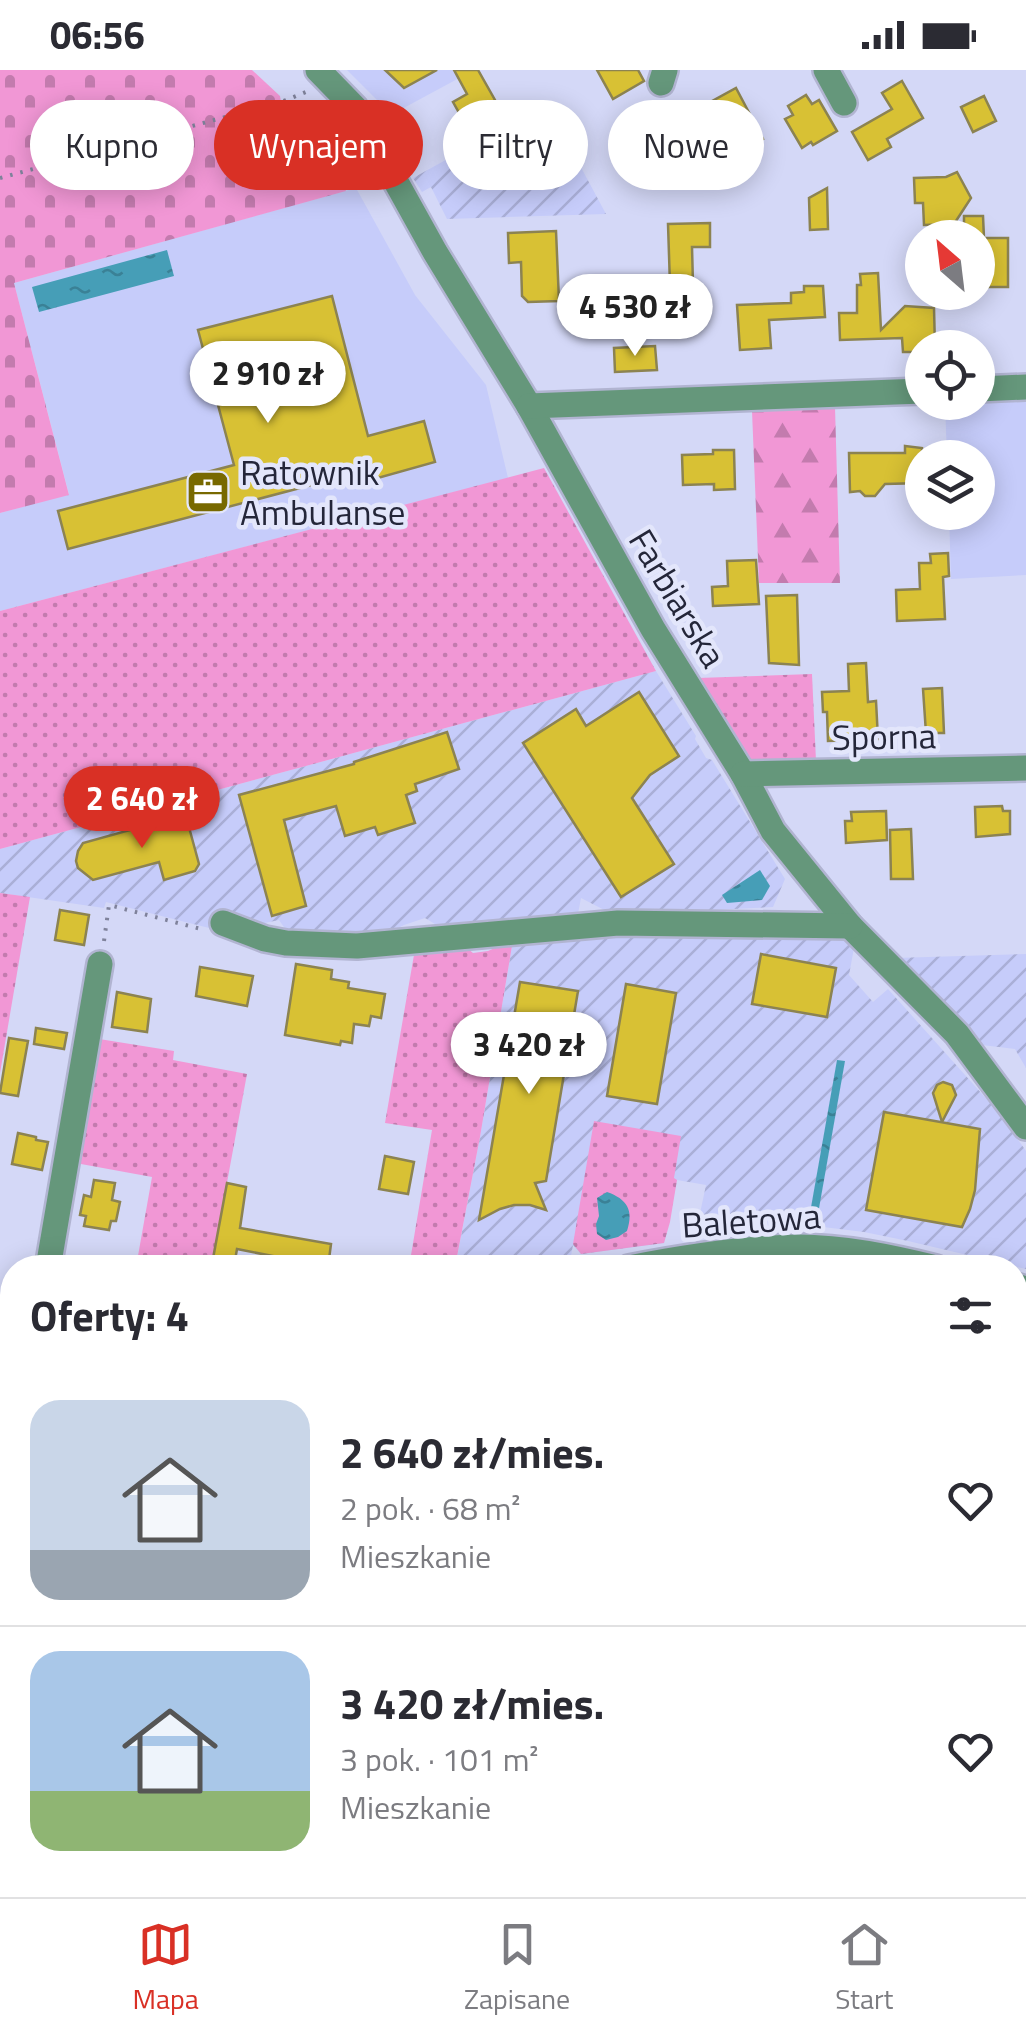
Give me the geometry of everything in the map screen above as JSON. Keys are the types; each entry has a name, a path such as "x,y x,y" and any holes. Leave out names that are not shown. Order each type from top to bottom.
{"street":[{"path":"826,70 844,103"},
{"name":"Farbiarska","path":"322,74 354,108 654,628 744,774 773,831 850,926 958,1034 1026,1127"},
{"path":"995,388 1026,387"},
{"path":"528,406 905,392"},
{"name":"Sporna","path":"744,774 1026,768"},
{"path":"212,926 264,939 342,946 618,923 850,926"},
{"path":"50,1255 100,964"},
{"name":"Baletowa","path":"709,1255 800,1247 868,1255"}],"path":[{"path":"0,178 281,102 309,90 322,74"},
{"path":"100,964 109,906 212,926"}],"shaded area":[{"path":"347,70 474,70 418,100 377,100"},
{"path":"443,161 443,190 588,190 588,180 606,214 447,219 431,187 421,190 423,172"},
{"path":"357,190 415,295 486,385 508,478 0,611 0,513 69,494 14,283"},
{"path":"1026,400 1026,575 951,579 950,530 995,530 995,440 946,440 946,420 995,420 995,401"},
{"path":"656,671 706,758 712,760 785,879 773,907 614,915 581,898 577,919 443,929 425,918 383,936 290,936 279,920 260,924 225,913 221,931 106,902 104,908 0,893 0,849"},
{"path":"625,933 848,940 854,948 849,975 873,1002 888,989 1000,1114 1026,1151 1026,1255 967,1255 823,1227 708,1235 701,1230 699,1218 706,1185 677,1180 664,1243 581,1254 573,1245 571,1255 457,1255 513,940"},
{"path":"1026,954 1026,1068 1015,1049 982,1045 970,1027 895,958"}],"green space":[{"path":"0,70 252,70 281,100 214,100 214,190 346,191 14,283 69,495 0,513"},
{"path":"835,407 840,583 759,583 752,411"},
{"path":"544,468 656,671 0,849 0,611"},
{"path":"812,674 816,761 749,760 698,678"},
{"path":"0,893 30,897 0,1073"},
{"path":"513,940 457,1255 411,1255 432,1130 385,1123 415,949 461,943 473,953"},
{"path":"93,1038 174,1051 173,1060 247,1074 214,1255 138,1255 152,1177 70,1162"},
{"path":"594,1121 681,1136 664,1243 581,1254 573,1244"}],"water":[{"path":"167,250 174,276 39,312 32,287"},
{"path":"760,870 770,886 762,900 727,903 722,895"},
{"path":"837,1060 845,1061 818,1214 810,1213"},
{"path":"607,1192 624,1202 630,1217 627,1231 606,1240 597,1234 596,1224 597,1198"}],"building":[{"path":"385,70 437,70 404,88"},
{"path":"454,70 478,70 495,100 456,100 467,94"},
{"path":"597,70 638,70 644,81 613,99"},
{"path":"902,81 923,118 887,139 891,147 868,160 852,132 892,109 882,93"},
{"path":"736,88 742,100 714,100"},
{"path":"806,95 812,104 819,100 837,131 802,148 785,119 793,115 788,106"},
{"path":"984,96 996,121 973,132 961,107"},
{"path":"957,172 971,198 957,220 924,220 923,203 915,203 914,178 946,177"},
{"path":"827,188 828,229 810,230 809,198"},
{"path":"964,216 983,216 983,220 964,220"},
{"path":"710,223 710,247 692,247 693,284 700,284 701,314 659,315 658,286 670,285 668,224"},
{"path":"556,231 559,301 528,302 522,296 521,262 509,263 508,233"},
{"path":"995,238 1008,238 1008,287 995,287"},
{"path":"878,273 881,330 905,306 905,310 934,310 935,330 905,330 905,352 902,338 840,340 839,313 857,313 860,274"},
{"path":"804,286 823,286 825,317 769,320 771,348 740,350 737,305 791,303 791,293 804,292"},
{"path":"332,296 368,436 424,421 435,462 360,483 357,473 68,549 58,511 234,465 198,330"},
{"path":"655,346 657,370 615,372 614,348"},
{"path":"713,450 734,450 735,489 714,490 714,484 683,485 682,455 713,454"},
{"path":"849,453 905,453 905,483 885,484 875,496 850,492"},
{"path":"948,553 949,576 943,577 945,619 897,621 896,590 920,589 919,563 931,563 930,554"},
{"path":"756,560 759,604 713,606 712,587 728,586 727,561"},
{"path":"797,595 799,665 769,663 766,596"},
{"path":"866,663 868,702 876,701 878,739 828,741 822,692 849,691 848,664"},
{"path":"942,688 944,733 926,733 923,689"},
{"path":"639,692 679,756 650,775 632,798 674,864 621,897 523,743 576,709 586,726"},
{"path":"447,732 459,769 415,784 417,791 406,795 415,823 378,835 375,827 345,836 336,806 284,820 306,906 272,916 239,795 354,764"},
{"path":"1002,806 1003,811 1010,811 1010,834 976,837 975,807"},
{"path":"886,811 887,840 846,843 845,821 852,821 851,812"},
{"path":"180,816 187,820 199,864 195,871 164,880 159,862 93,880 78,868 78,851 83,843"},
{"path":"911,829 913,879 891,879 890,830"},
{"path":"60,910 89,915 84,945 55,940"},
{"path":"761,954 836,968 827,1017 752,1004"},
{"path":"296,964 332,970 331,979 349,982 348,988 385,994 381,1018 371,1016 369,1026 354,1024 352,1043 341,1041 340,1045 285,1035"},
{"path":"200,967 253,976 247,1006 196,996"},
{"path":"520,982 578,991 546,1181 535,1183 546,1210 514,1205 479,1220"},
{"path":"626,984 676,993 657,1104 607,1096"},
{"path":"117,992 151,999 147,1032 112,1027"},
{"path":"36,1028 67,1033 64,1049 34,1044"},
{"path":"9,1038 28,1041 18,1096 0,1093"},
{"path":"943,1082 952,1085 956,1095 942,1122 933,1093"},
{"path":"884,1112 980,1129 975,1190 962,1227 866,1210"},
{"path":"18,1133 48,1142 42,1170 12,1164"},
{"path":"385,1156 414,1162 408,1194 379,1189"},
{"path":"94,1180 115,1183 112,1200 120,1202 116,1221 111,1221 109,1230 84,1226 86,1216 80,1215 84,1195 91,1197"},
{"path":"227,1183 246,1187 240,1228 331,1244 330,1255 267,1255 237,1249 236,1255 214,1255"}],"place":[{"name":"Ratownik Ambulanse","path":"208,492"}]}
